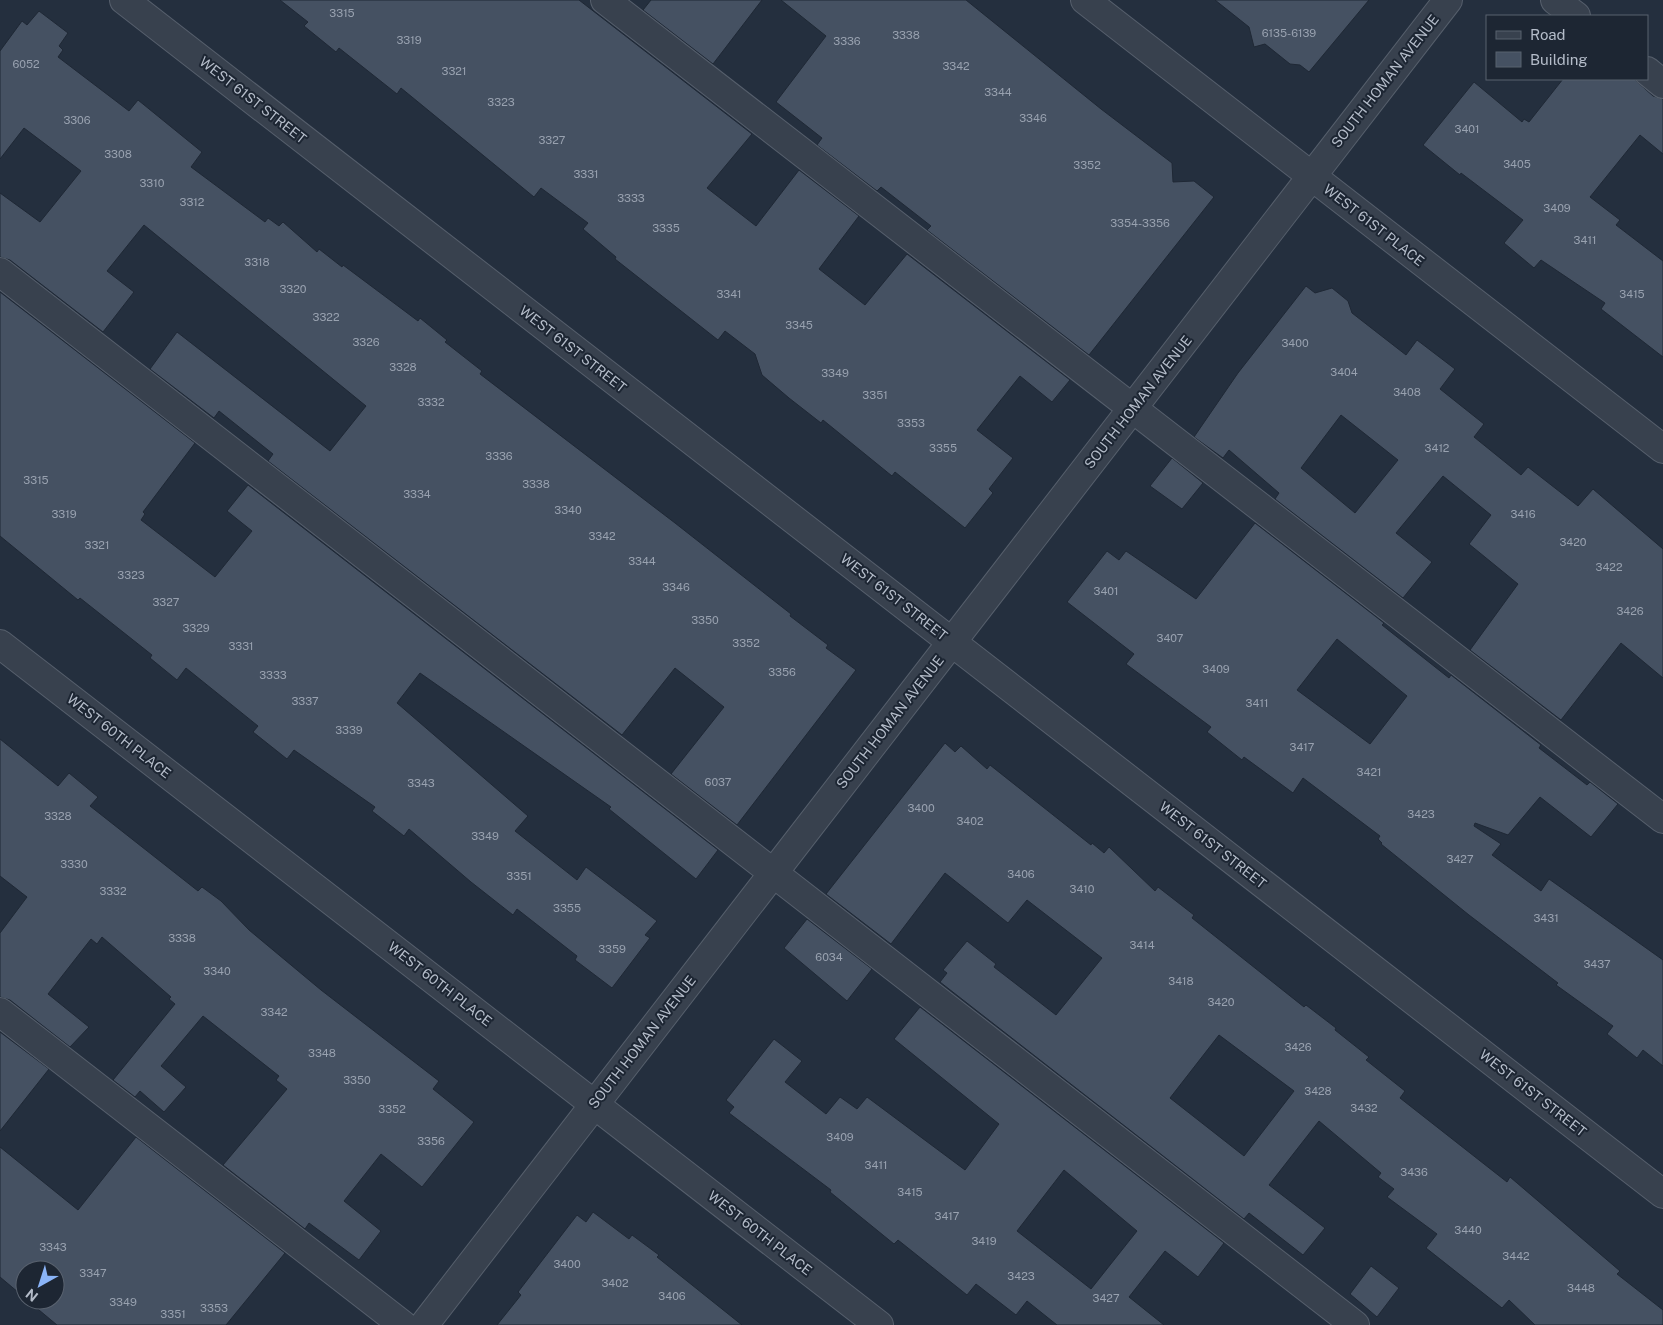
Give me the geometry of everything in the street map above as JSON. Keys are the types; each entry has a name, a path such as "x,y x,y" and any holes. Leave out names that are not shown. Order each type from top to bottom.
{"street":[{"name":"WEST 61ST STREET","path":"124,0 1663,1194"},
{"path":"604,0 1663,819"},
{"name":"WEST 61ST PLACE","path":"1085,0 1663,449"},
{"name":"SOUTH HOMAN AVENUE","path":"424,1325 1448,0"},
{"path":"1555,0 1575,15"},
{"path":"1648,72 1663,84"},
{"path":"0,272 1355,1325"},
{"name":"WEST 60TH PLACE","path":"0,644 879,1325"},
{"path":"0,1012 402,1325"}],"building":[{"path":"280,0 579,0 752,134 707,188 756,226 799,170 859,216 819,269 865,305 907,254 1070,380 1052,402 1020,376 977,430 1013,458 989,489 993,493 965,528 895,472 892,476 823,420 821,423 789,398 762,375 755,354 725,331 718,340 615,259 616,257 583,229 588,223 541,188 534,197 401,88 397,94 339,48 336,52 304,26 308,22"},
{"path":"651,0 762,0 713,64 643,10"},
{"path":"781,0 966,0 1101,109 1172,163 1173,182 1194,181 1214,197 1089,355 927,230 931,226 881,187 877,191 817,145 822,138 776,102 826,36"},
{"path":"1215,0 1369,0 1309,72 1300,65 1290,64 1265,44 1254,47 1249,27"},
{"path":"39,11 68,33 59,46 63,50 58,57 129,111 138,100 202,152 191,167 265,222 268,218 279,226 283,222 317,252 319,249 342,267 343,265 418,321 420,318 447,340 445,342 482,371 480,374 791,614 790,616 828,645 826,648 856,670 737,825 671,774 724,707 675,668 622,735 268,461 273,454 219,411 214,418 150,369 177,332 330,451 366,406 144,225 107,271 134,292 103,332 10,260 0,257 0,193 40,222 81,171 24,128 0,159 0,51 22,21 27,25"},
{"path":"1562,80 1635,80 1653,96 1663,99 1663,154 1640,135 1590,197 1620,220 1616,225 1663,261 1663,357 1601,309 1605,303 1541,260 1534,268 1504,243 1523,220 1461,173 1460,175 1423,145 1474,82 1522,122 1524,119 1529,122"},
{"path":"1306,286 1315,293 1332,288 1348,301 1352,313 1406,355 1417,340 1455,369 1440,389 1484,424 1474,437 1521,475 1528,467 1578,506 1593,489 1663,549 1663,678 1621,643 1561,720 1470,650 1518,584 1469,544 1491,515 1443,476 1396,533 1432,562 1403,598 1275,499 1279,493 1229,450 1223,458 1194,437 1238,373","holes":["1341,415 1398,460 1355,513 1301,468"]},
{"path":"0,292 195,443 143,512 145,514 141,520 215,577 252,531 227,511 248,485 718,850 696,879 609,809 611,807 420,673 397,703 528,816 515,831 577,880 586,867 657,921 645,935 650,938 612,988 575,960 577,956 517,909 513,915 409,829 404,836 372,811 375,807 294,750 287,759 253,732 258,726 186,668 177,680 150,658 152,655 80,598 78,600 0,536"},
{"path":"1172,458 1203,483 1182,509 1150,486"},
{"path":"1255,523 1384,623 1382,625 1449,678 1451,675 1541,745 1539,748 1587,785 1590,782 1618,804 1591,837 1540,797 1508,835 1475,823 1474,826 1501,844 1492,855 1541,891 1549,879 1663,960 1663,1066 1643,1050 1637,1058 1607,1034 1613,1026 1556,985 1558,983 1381,844 1378,839 1380,836 1303,778 1293,793 1244,757 1242,760 1207,732 1211,727 1126,664 1134,654 1067,602 1107,551 1119,560 1126,551 1196,599","holes":["1337,639 1407,696 1370,744 1297,690"]},
{"path":"0,739 58,786 69,773 98,797 90,806 198,891 202,887 221,901 249,930 321,990 439,1081 433,1089 474,1122 422,1187 381,1154 344,1201 381,1231 359,1260 309,1223 305,1229 223,1165 287,1089 276,1080 279,1076 203,1016 161,1066 186,1087 164,1112 140,1091 135,1097 113,1080 175,1004 169,999 171,997 102,937 97,944 91,939 48,994 89,1027 70,1047 10,1000 0,997 0,933 27,897 0,876"},
{"path":"945,743 955,752 961,746 987,769 990,765 1091,845 1092,843 1104,853 1109,847 1155,891 1158,887 1194,915 1192,918 1304,1007 1306,1005 1336,1028 1335,1030 1369,1057 1366,1060 1405,1091 1400,1098 1507,1182 1510,1177 1620,1271 1617,1274 1663,1310 1663,1325 1535,1325 1509,1300 1502,1308 1426,1248 1437,1234 1387,1197 1394,1189 1378,1177 1381,1173 1319,1121 1269,1185 1325,1228 1303,1255 1249,1213 1244,1219 940,982 947,973 943,970 967,941 996,964 994,967 1056,1015 1102,958 1027,900 1008,923 945,873 891,944 826,894","holes":["1219,1035 1294,1091 1244,1156 1170,1098"]},
{"path":"807,919 872,969 847,1001 784,948"},
{"path":"920,1007 1224,1243 1198,1277 1165,1251 1129,1297 1164,1325 1057,1325 1027,1301 1016,1315 976,1284 967,1295 898,1240 894,1244 830,1192 831,1190 729,1113 734,1107 726,1100 774,1039 802,1061 785,1082 826,1114 840,1097 857,1109 867,1097 965,1170 999,1124 894,1039","holes":["1064,1170 1137,1231 1091,1289 1017,1231"]},
{"path":"0,1032 49,1069 0,1131"},
{"path":"136,1137 285,1253 226,1325 57,1325 39,1310 65,1310 65,1260 15,1260 15,1290 0,1277 0,1147 78,1210"},
{"path":"593,1212 629,1239 632,1235 659,1255 657,1257 742,1325 497,1325 521,1295 518,1292 577,1215 586,1222"},
{"path":"1371,1266 1399,1288 1377,1317 1350,1294"}]}
